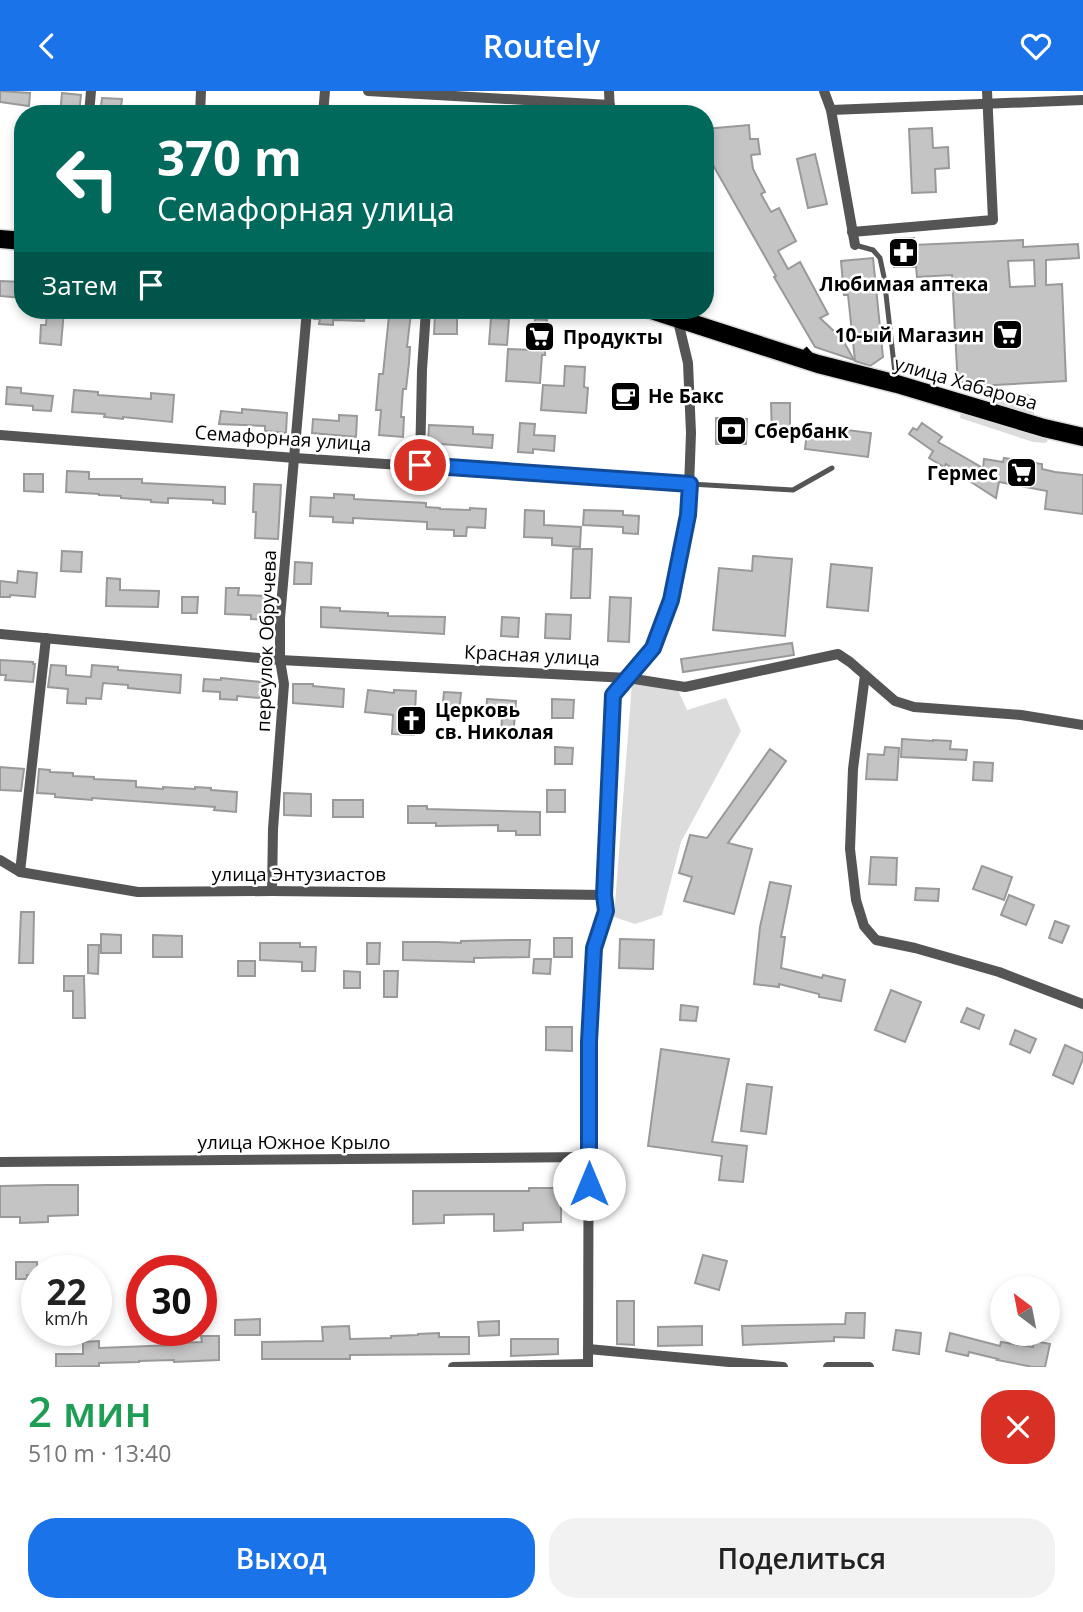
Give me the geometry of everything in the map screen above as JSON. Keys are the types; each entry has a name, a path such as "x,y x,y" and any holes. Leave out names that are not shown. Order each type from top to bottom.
{"main road":[{"name":"улица Хабарова","path":"683,319 818,363 1035,426 1083,437"}],"street":[{"path":"368,91 546,105"},
{"path":"824,91 831,110 855,245"},
{"path":"852,232 993,220 987,91"},
{"path":"831,110 1083,100"},
{"name":"переулок Обручева","path":"272,891 273,829 284,684 280,660 280,618 306,319"},
{"path":"420,465 425,319"},
{"path":"453,1367 588,1365 590,1029 594,948 606,911 604,895 613,695 653,648 671,600 688,515 691,433 688,363 677,319"},
{"name":"Семафорная улица","path":"0,435 690,484"},
{"name":"Красная улица","path":"0,634 280,660 628,678 685,687 838,655 895,701 914,707 1021,715 1083,725"},
{"path":"20,873 46,638"},
{"path":"865,675 853,769 850,849 856,900 864,926 876,940 999,972 1083,1004"},
{"name":"улица Энтузиастов","path":"0,860 20,873 138,892 604,895"},
{"name":"улица Южное Крыло","path":"0,1162 589,1157"},
{"path":"588,1349 783,1367"},
{"path":"828,1367 869,1367"}],"lane":[{"path":"855,245 873,250 880,258 897,384"},
{"path":"690,484 793,490 832,468"}],"shaded area":[{"path":"1028,394 1035,400 1034,415 990,405 989,402 990,399"},
{"path":"961,412 1043,436 1048,438 1047,442 1033,442 960,418"},
{"path":"632,683 677,688 687,710 726,698 741,731 681,842 662,915 635,924 614,917"}],"building":[{"path":"0,91 30,93 29,105 0,102"},
{"path":"62,93 81,95 80,105 61,105"},
{"path":"102,98 122,99 121,105 101,105"},
{"path":"749,125 750,139 758,139 760,154 751,155 753,169 765,192 761,194 771,212 779,208 796,241 778,251 788,269 800,262 828,314 820,318 839,333 854,360 815,347 714,167 714,128"},
{"path":"932,128 933,148 948,147 949,168 935,169 936,192 912,193 909,129"},
{"path":"815,154 827,204 808,208 797,159"},
{"path":"914,238 914,245 1023,240 1023,247 1078,244 1079,258 1046,260 1046,285 1062,284 1066,381 958,387 952,275 917,277 916,267 894,267 893,239","holes":["1034,260 1035,286 1010,287 1008,261"]},
{"path":"873,258 883,357 870,366 855,361 848,295 844,295 841,261"},
{"path":"0,281 14,282 14,297 0,296"},
{"path":"46,319 63,319 61,345 40,343 41,325 46,325"},
{"path":"320,319 364,319 333,320 333,325 319,324"},
{"path":"389,319 410,319 407,347 410,347 409,363 406,389 403,389 401,417 404,417 403,437 379,435 381,410 376,410 379,374 383,374"},
{"path":"435,319 457,319 457,334 434,334"},
{"path":"491,319 509,319 507,345 489,344"},
{"path":"535,319 547,320 540,383 506,381 508,349 533,350"},
{"path":"565,366 585,367 584,387 588,388 586,413 541,410 543,385 564,386"},
{"path":"7,387 21,388 21,393 53,396 51,411 33,410 33,406 6,404"},
{"path":"74,390 98,392 98,395 151,399 151,393 174,395 172,422 72,412"},
{"path":"771,403 790,403 790,434 772,435"},
{"path":"242,409 287,413 286,433 265,431 265,426 219,424 221,411 242,413"},
{"path":"339,415 357,416 356,437 312,433 313,419 339,421"},
{"name":"Сбербанк","path":"716,418 747,419 746,444 716,444"},
{"path":"520,423 535,424 534,435 555,436 554,451 533,449 533,453 518,452"},
{"path":"922,423 942,437 938,442 983,468 984,459 1003,462 1004,458 1042,464 1042,469 1055,472 1083,475 1083,514 1045,509 1047,491 999,482 996,498 946,464 944,467 929,458 933,451 909,434 913,428 917,430"},
{"path":"429,425 473,427 473,434 493,435 492,448 428,443"},
{"path":"808,425 871,433 868,457 805,449"},
{"path":"67,471 89,472 89,479 142,479 142,483 225,487 225,504 213,503 213,500 168,498 168,503 151,502 121,496 66,492"},
{"path":"24,474 43,474 43,492 24,491"},
{"path":"254,484 281,485 278,539 255,538"},
{"path":"334,494 354,495 354,499 426,503 426,507 440,509 486,509 485,528 467,527 466,536 454,536 454,530 427,529 427,522 353,518 353,523 333,522 333,517 310,516 311,497 334,498"},
{"path":"525,510 544,511 544,525 581,527 580,547 552,545 552,538 524,537"},
{"path":"584,510 623,511 623,515 639,516 638,534 623,533 623,527 583,525"},
{"path":"573,549 592,549 590,598 571,598"},
{"path":"62,551 82,552 81,572 61,571"},
{"path":"753,556 792,559 785,636 713,630 719,568 752,571"},
{"path":"295,562 312,563 311,584 294,584"},
{"path":"831,564 872,568 868,611 827,607"},
{"path":"18,571 37,573 35,597 0,597 0,581 17,583"},
{"path":"107,578 120,579 120,590 159,591 158,607 106,606"},
{"path":"226,588 239,588 238,595 268,596 267,620 251,619 251,615 225,614"},
{"path":"182,597 198,597 197,613 182,613"},
{"path":"610,597 631,598 629,642 608,641"},
{"path":"321,607 340,608 340,611 388,613 388,616 445,617 444,634 321,627"},
{"path":"546,614 571,615 570,639 545,638"},
{"path":"502,617 519,618 518,637 501,636"},
{"path":"792,643 794,655 683,672 681,659"},
{"path":"0,660 33,662 33,682 5,680 6,675 0,675"},
{"path":"51,665 66,666 66,675 91,677 92,665 181,675 180,693 103,683 101,699 86,698 86,704 67,703 68,689 48,687"},
{"path":"204,679 262,682 260,698 237,696 237,700 220,699 220,692 203,691"},
{"path":"293,684 344,689 343,707 293,703"},
{"path":"368,690 394,693 394,690 416,691 414,735 392,734 393,715 365,712"},
{"path":"444,692 461,693 459,713 442,712"},
{"path":"487,699 516,701 513,739 501,739 502,715 486,714"},
{"path":"552,699 574,700 573,718 552,718"},
{"path":"902,739 951,741 950,749 967,750 966,760 901,757"},
{"path":"555,747 573,748 572,764 555,764"},
{"path":"885,747 899,748 897,780 866,779 868,754 884,755"},
{"path":"770,749 786,761 728,843 752,849 734,914 684,901 692,877 679,873 690,835 707,838"},
{"path":"974,762 993,763 992,781 973,780"},
{"path":"0,767 24,769 21,791 0,790"},
{"path":"39,769 73,773 73,776 94,779 136,781 136,787 195,787 237,792 236,812 214,810 215,807 55,797 55,794 37,793"},
{"path":"547,790 565,790 565,812 547,812"},
{"path":"284,793 311,794 311,816 284,815"},
{"path":"333,800 363,800 363,817 333,817"},
{"path":"408,806 427,806 427,809 540,812 540,835 516,835 516,831 498,831 498,825 436,826 436,823 408,823"},
{"path":"871,857 897,858 896,885 869,884"},
{"path":"982,866 1012,877 1004,900 973,889"},
{"path":"770,882 791,886 781,937 785,937 781,968 822,978 823,975 845,980 841,1001 779,984 779,987 754,984 760,927"},
{"path":"916,888 939,889 938,901 915,900"},
{"path":"1009,895 1034,905 1026,925 1001,915"},
{"path":"21,912 34,912 33,963 19,963"},
{"path":"1055,921 1069,926 1062,943 1049,938"},
{"path":"101,934 121,935 121,953 101,953"},
{"path":"153,935 182,936 182,957 153,957"},
{"path":"554,938 572,938 572,957 554,957"},
{"path":"620,939 654,940 653,969 619,968"},
{"path":"530,940 529,957 474,958 474,962 403,960 403,942"},
{"path":"260,943 300,943 300,947 316,947 315,971 302,971 302,962 260,960"},
{"path":"367,943 380,943 379,964 367,964"},
{"path":"88,945 99,945 98,974 88,973"},
{"path":"534,959 551,959 550,974 533,973"},
{"path":"238,961 255,961 255,976 238,976"},
{"path":"344,971 360,972 360,988 344,988"},
{"path":"384,971 398,971 397,997 384,997"},
{"path":"64,976 84,976 85,1018 73,1018 73,991 64,991"},
{"path":"891,990 921,1002 905,1042 875,1030"},
{"path":"681,1005 698,1007 696,1021 680,1020"},
{"path":"967,1008 984,1015 979,1029 961,1022"},
{"path":"546,1027 572,1027 572,1051 546,1050"},
{"path":"1015,1030 1036,1039 1030,1053 1010,1044"},
{"path":"1065,1045 1083,1053 1073,1084 1053,1075"},
{"path":"661,1049 729,1059 712,1142 747,1146 743,1182 719,1180 722,1156 648,1146"},
{"path":"747,1084 772,1087 766,1134 741,1131"},
{"path":"78,1185 78,1215 48,1216 48,1222 20,1223 20,1217 0,1217 0,1186"},
{"path":"529,1188 561,1188 561,1222 523,1223 523,1230 494,1231 494,1214 444,1215 444,1223 413,1224 413,1191 529,1191"},
{"path":"703,1255 727,1261 719,1290 695,1283"},
{"path":"16,1262 21,1262 21,1279 16,1279"},
{"path":"617,1301 634,1301 634,1345 617,1344"},
{"path":"846,1313 865,1313 864,1338 834,1337 834,1341 743,1345 742,1326 845,1324"},
{"path":"260,1319 260,1335 235,1335 235,1320"},
{"path":"499,1321 499,1335 479,1336 478,1322"},
{"path":"349,1326 350,1339 439,1333 439,1337 469,1337 469,1354 350,1355 350,1359 262,1359 262,1342 323,1341 322,1327"},
{"path":"702,1326 702,1345 658,1346 658,1327"},
{"path":"896,1330 921,1333 919,1354 893,1350"},
{"path":"950,1333 990,1343 990,1346 1050,1346 1045,1367 997,1360 969,1352 968,1356 946,1351"},
{"path":"219,1336 219,1360 139,1361 99,1363 99,1366 56,1367 56,1354 83,1354 83,1346 217,1346"},
{"path":"511,1339 558,1339 558,1354 511,1356"}],"railway":[{"path":"805,348 828,374"}],"place":[{"name":"Любимая аптека","path":"904,253"},
{"name":"10-ый Магазин","path":"1007,335"},
{"name":"Продукты","path":"540,337"},
{"name":"Не Бакс","path":"625,396"},
{"name":"Сбербанк","path":"731,431"},
{"name":"Гермес","path":"1021,473"},
{"name":"Церковь св. Николая","path":"412,721"}],"route":[{"path":"420,465 690,484 688,515 671,600 653,648 613,695 604,895 606,911 594,948 589,1042 589,1184"}]}
